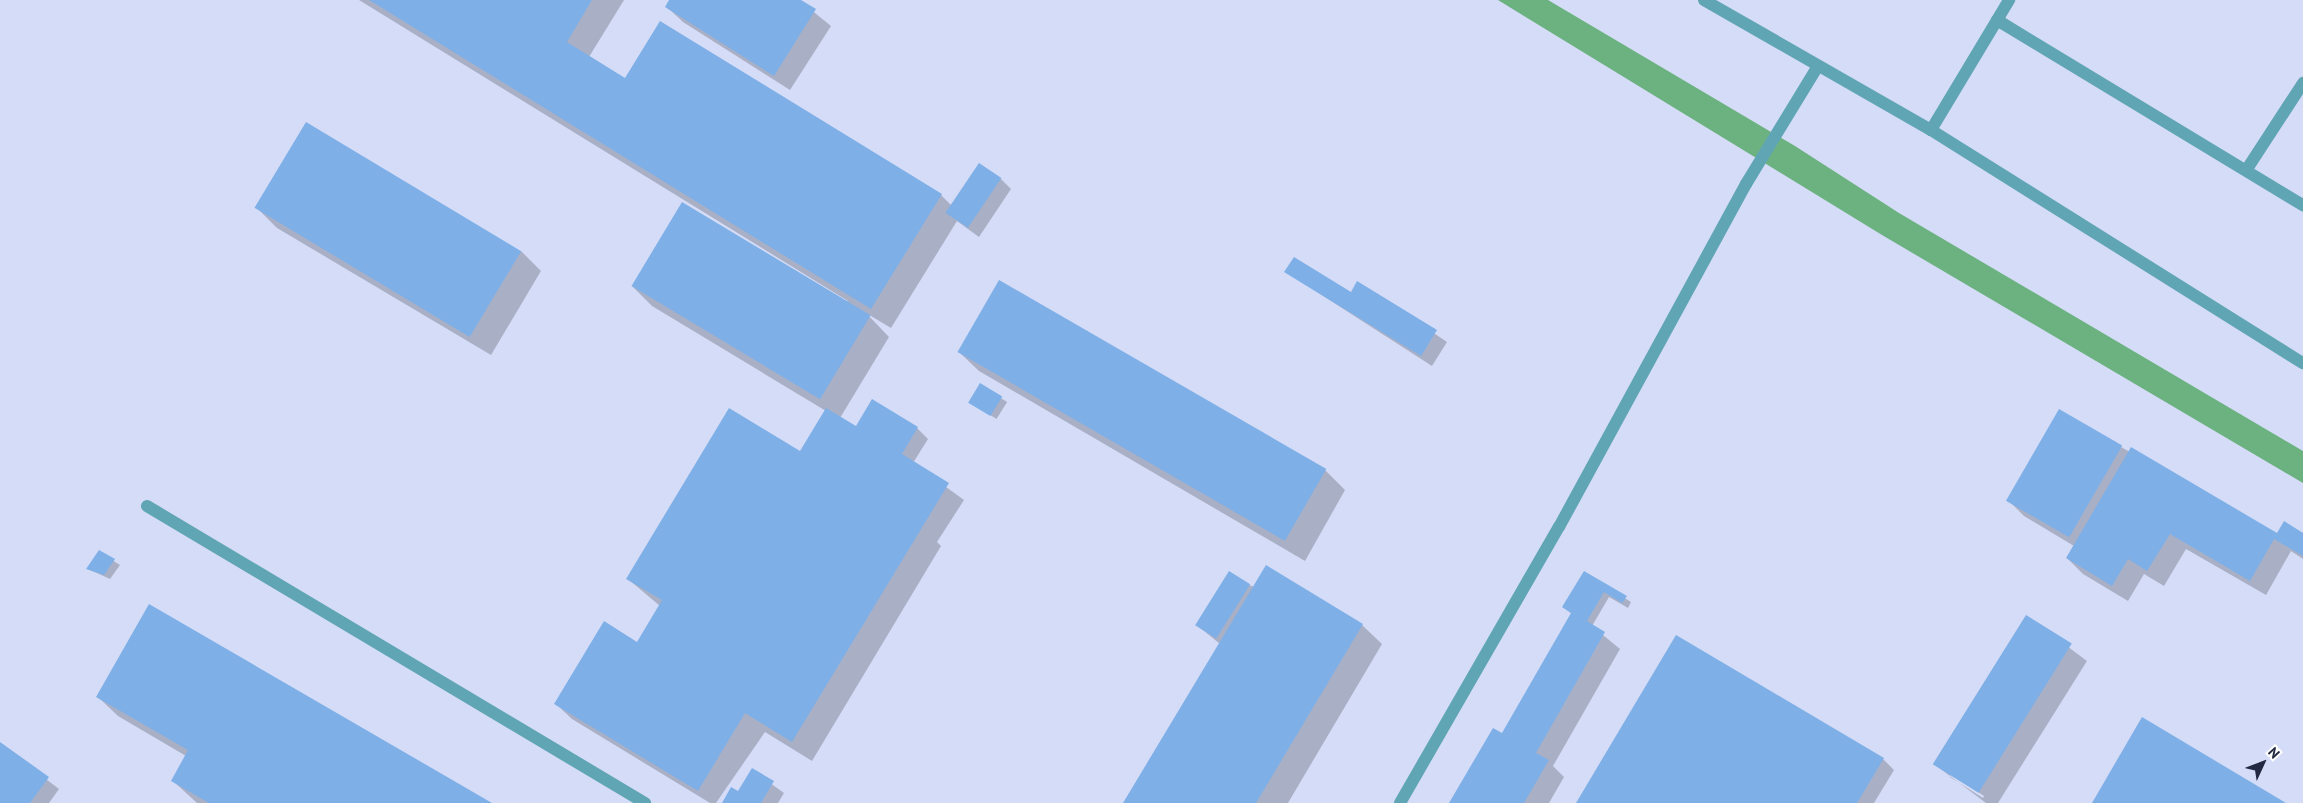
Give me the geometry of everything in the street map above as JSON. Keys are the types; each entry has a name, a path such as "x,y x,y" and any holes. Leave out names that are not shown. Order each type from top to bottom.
{"street":[{"path":"1704,0 1931,130 2303,363"},
{"path":"1931,130 2009,0"},
{"path":"1996,20 2303,204"},
{"path":"1400,803 1559,527 1746,184 1818,66"},
{"path":"2247,169 2303,83"},
{"path":"147,506 645,803"}],"shaded area":[{"path":"1498,0 1548,0 1795,146 1899,213 2303,451 2303,483 1882,235"}],"building":[{"path":"369,0 592,0 567,42 625,78 660,21 942,194 871,309"},
{"path":"669,0 801,0 816,9 774,76 665,7"},
{"path":"306,122 521,251 470,337 254,208"},
{"path":"979,163 1001,178 968,228 945,213"},
{"path":"682,202 871,315 820,399 632,286"},
{"path":"1294,257 1351,292 1357,281 1437,330 1421,356 1284,272"},
{"path":"999,280 1326,469 1285,541 958,352"},
{"path":"980,383 1002,396 990,416 968,403"},
{"path":"872,399 918,427 902,454 949,483 792,742 745,713 698,791 554,704 604,621 637,642 662,600 626,579 729,408 800,451 826,408 856,426"},
{"path":"2059,409 2122,446 2069,537 2006,501"},
{"path":"2131,447 2277,533 2284,521 2303,533 2303,556 2274,539 2250,581 2170,534 2147,571 2128,559 2112,586 2066,558"},
{"path":"99,550 115,559 104,575 86,569"},
{"path":"1266,565 1363,624 1256,803 1123,803"},
{"path":"1229,571 1250,584 1216,639 1195,625"},
{"path":"1584,571 1627,596 1622,603 1604,592 1587,621 1605,632 1536,753 1549,760 1524,803 1449,803 1493,728 1502,733 1571,613 1562,607"},
{"path":"149,604 492,803 209,803 171,781 188,750 96,697"},
{"path":"2026,615 2072,644 1979,793 1933,764"},
{"path":"1676,635 1884,758 1857,803 1576,803"},
{"path":"2142,717 2286,803 2092,803"},
{"path":"0,742 49,777 30,803 0,803"},
{"path":"752,768 774,781 761,803 722,803 731,787 738,791"}]}
